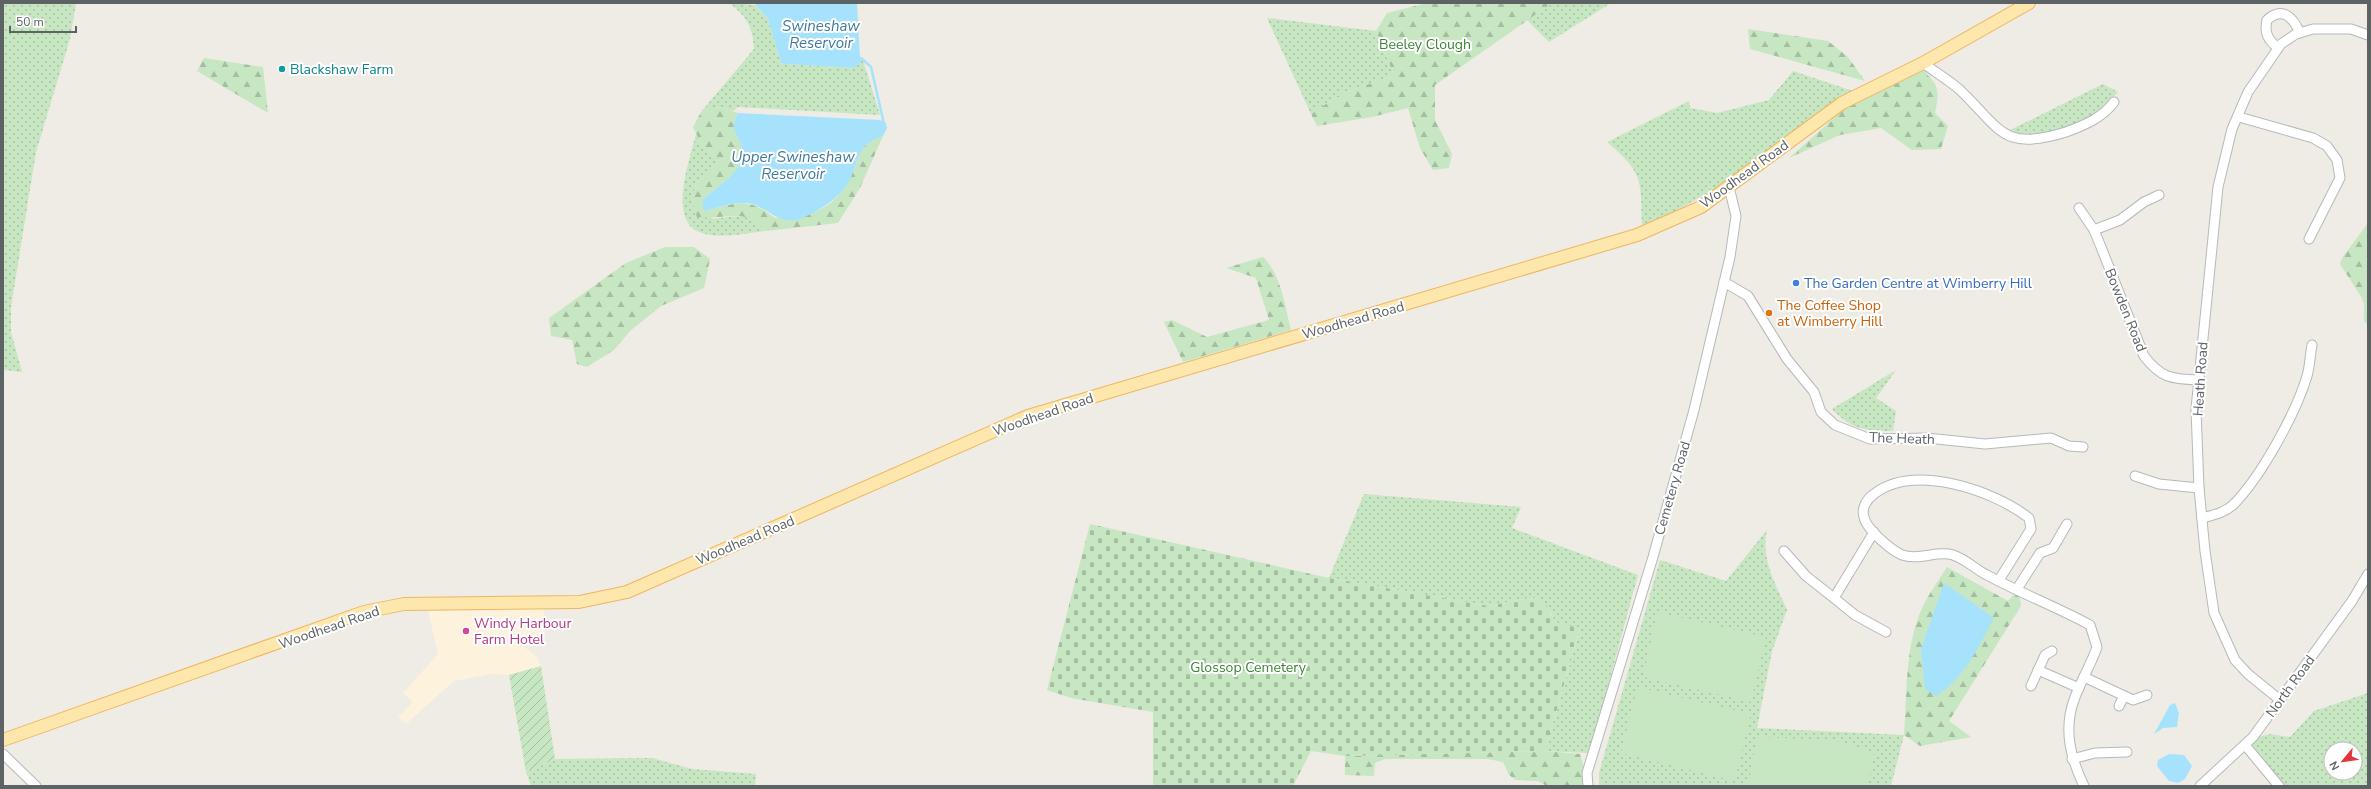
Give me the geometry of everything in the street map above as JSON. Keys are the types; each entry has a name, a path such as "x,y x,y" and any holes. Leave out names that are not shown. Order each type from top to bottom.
{"main road":[{"name":"Woodhead Road","path":"3,740 364,612 404,604 579,602 627,592 1021,418 1637,235 1701,207 1842,103 1923,63 2028,3"}],"street":[{"path":"2278,48 2268,38 2266,32 2266,20 2271,16 2283,13 2289,15 2300,33"},
{"name":"Heath Road","path":"2280,700 2248,674 2235,660 2221,631 2210,593 2199,488 2196,409 2218,186 2232,129 2239,117 2248,92 2278,48 2300,33 2313,29 2351,29 2368,35"},
{"path":"1923,63 1959,89 1991,124 2000,131 2027,140 2058,134 2091,122 2108,110 2114,102"},
{"path":"2239,117 2313,138 2327,146 2337,160 2340,178 2309,239"},
{"name":"Cemetery Road","path":"1588,786 1588,773 1653,557 1694,410 1724,282 1736,216 1729,187"},
{"path":"2094,230 2120,220 2144,202 2159,195"},
{"name":"Bowden Road","path":"2079,208 2094,230 2144,356 2156,371 2170,377 2198,380"},
{"name":"The Heath","path":"1724,282 1748,296 1787,358 1814,392 1821,412 1835,425 1870,439 1927,438 1985,444 2052,438 2069,446 2083,447"},
{"path":"2202,518 2222,513 2232,505 2264,464 2298,402 2308,374 2312,345"},
{"path":"2136,476 2159,484 2199,488"},
{"path":"1999,580 2031,529 2029,518 2017,508 1973,489 1935,481 1907,481 1891,483 1872,496 1865,504 1864,518 1874,532 1890,547 1902,555 1917,557 1950,554 1968,561 1987,575 2090,625 2097,647 2073,702 2068,732 2072,759 2084,786"},
{"path":"2017,589 2040,552 2053,548 2067,524"},
{"path":"1834,598 1874,532"},
{"path":"1784,551 1806,576 1855,615 1886,632"},
{"name":"North Road","path":"2200,786 2245,746 2367,579"},
{"path":"2031,686 2045,655 2052,651"},
{"path":"2038,670 2079,688"},
{"path":"2084,677 2133,700 2147,695"},
{"path":"2119,706 2124,696"},
{"path":"2245,746 2279,786"},
{"path":"2072,759 2095,753 2127,752"},
{"path":"3,754 36,786"}],"shaded area":[{"path":"427,607 544,608 545,639 525,641 523,646 537,657 541,666 509,675 491,674 454,681 406,724 398,717 413,702 403,693 438,654"}],"green space":[{"path":"3,3 76,3 70,39 36,152 11,307 11,332 22,372 3,370"},
{"path":"729,3 755,5 768,19 781,63 854,68 863,60 880,115 738,107 732,111 720,107 701,112 754,49 748,23 745,18"},
{"name":"Beeley Clough","path":"1427,3 1552,3 1435,85 1435,120 1452,154 1449,168 1433,170 1420,148 1408,108 1372,117 1317,126 1311,114 1341,94 1394,75 1376,31 1387,13"},
{"path":"1552,3 1611,3 1549,42 1527,20"},
{"path":"1267,18 1376,31 1394,75 1341,94 1311,114"},
{"path":"1748,29 1828,41 1848,57 1865,81 1750,49"},
{"path":"204,58 263,67 268,113 197,71"},
{"path":"1923,70 1932,80 1937,89 1938,94 1935,113 1948,126 1941,149 1912,150 1881,128 1840,135 1789,158 1843,110"},
{"path":"1793,71 1853,91 1834,101 1766,153 1718,187 1668,215 1642,225 1641,197 1638,178 1628,161 1607,142 1689,101 1690,108 1717,113 1769,100"},
{"path":"2103,84 2118,92 2104,106 2092,115 2057,130 2032,134 2008,131"},
{"path":"720,107 738,113 734,123 734,129 741,145 741,162 730,177 702,200 705,211 741,203 757,206 775,218 805,214 820,210 832,202 846,186 864,146 869,142 883,136 860,188 838,223 766,231 758,223 743,217 697,217 692,202 696,182 712,172 719,159 703,148 693,127 701,112"},
{"path":"696,134 703,148 719,159 712,172 696,182 692,202 713,219 742,216 754,220 766,231 718,236 702,233 691,227 685,217 683,189"},
{"path":"2368,223 2368,325 2364,321 2364,304 2362,298 2340,264 2342,258"},
{"path":"665,247 694,247 710,259 704,288 661,306 630,331 614,350 587,367 577,364 572,340 551,336 549,318 626,263"},
{"path":"1263,257 1274,272 1282,291 1291,330 1183,362 1164,322 1172,320 1207,337 1269,320 1256,278 1226,268"},
{"path":"1896,370 1876,398 1896,411 1893,431 1875,431 1860,428 1846,421 1832,409"},
{"path":"1364,494 1521,507 1512,528 1638,575 1591,748 1587,753 1545,751 1580,629 1555,622 1551,613 1539,599 1528,598 1488,606 1329,578"},
{"name":"Glossop Cemetery","path":"1090,524 1329,578 1488,606 1528,598 1539,599 1546,605 1555,622 1580,628 1545,751 1345,756 1311,751 1293,786 1153,786 1153,712 1071,698 1047,690"},
{"path":"1767,530 1765,540 1767,561 1787,610 1772,651 1757,728 1904,735 1891,786 1599,786 1599,773 1660,560 1726,581"},
{"path":"1947,567 2008,601 2015,593 2020,598 2021,606 1949,721 1971,737 1920,746 1904,735 1910,649 1917,621 1923,607 1930,593"},
{"path":"1657,612 1766,637 1751,702 1643,677"},
{"path":"541,666 555,759 526,772 509,675"},
{"path":"1637,687 1751,714 1735,781 1621,753"},
{"path":"2368,693 2368,786 2283,786 2266,768 2249,739 2270,734 2290,737 2314,711"},
{"path":"1757,737 1833,740 1875,752 1868,786 1748,786"},
{"path":"1545,751 1580,754 1583,765 1584,786 1547,786 1537,781 1516,780 1509,775 1503,762 1488,759 1385,759 1375,763 1374,776 1345,775 1345,756"},
{"path":"652,758 692,769 756,774 755,786 531,786 526,772 555,759"}],"water":[{"name":"Swineshaw Reservoir","path":"754,3 857,3 860,58 863,60 854,68 781,63 768,19"},
{"name":"Upper Swineshaw Reservoir","path":"738,113 880,120 886,123 887,128 883,136 873,140 861,152 849,181 840,194 819,210 808,216 794,220 786,220 754,205 746,203 730,204 704,211 702,200 730,177 741,162 741,145 734,129 734,123"},
{"path":"1944,583 1994,618 1963,671 1946,689 1936,696 1925,689 1921,649"},
{"path":"2175,703 2179,713 2177,727 2163,728 2154,734 2170,705"},
{"path":"2169,754 2184,755 2192,766 2185,779 2178,783 2169,781 2157,766 2158,760"}],"waterway":[{"path":"861,58 871,67 884,124"}],"place":[{"name":"Blackshaw Farm","path":"282,69"},
{"name":"The Garden Centre at Wimberry Hill","path":"1796,283"},
{"name":"The Coffee Shop at Wimberry Hill","path":"1769,313"},
{"name":"Windy Harbour Farm Hotel","path":"466,631"}]}
